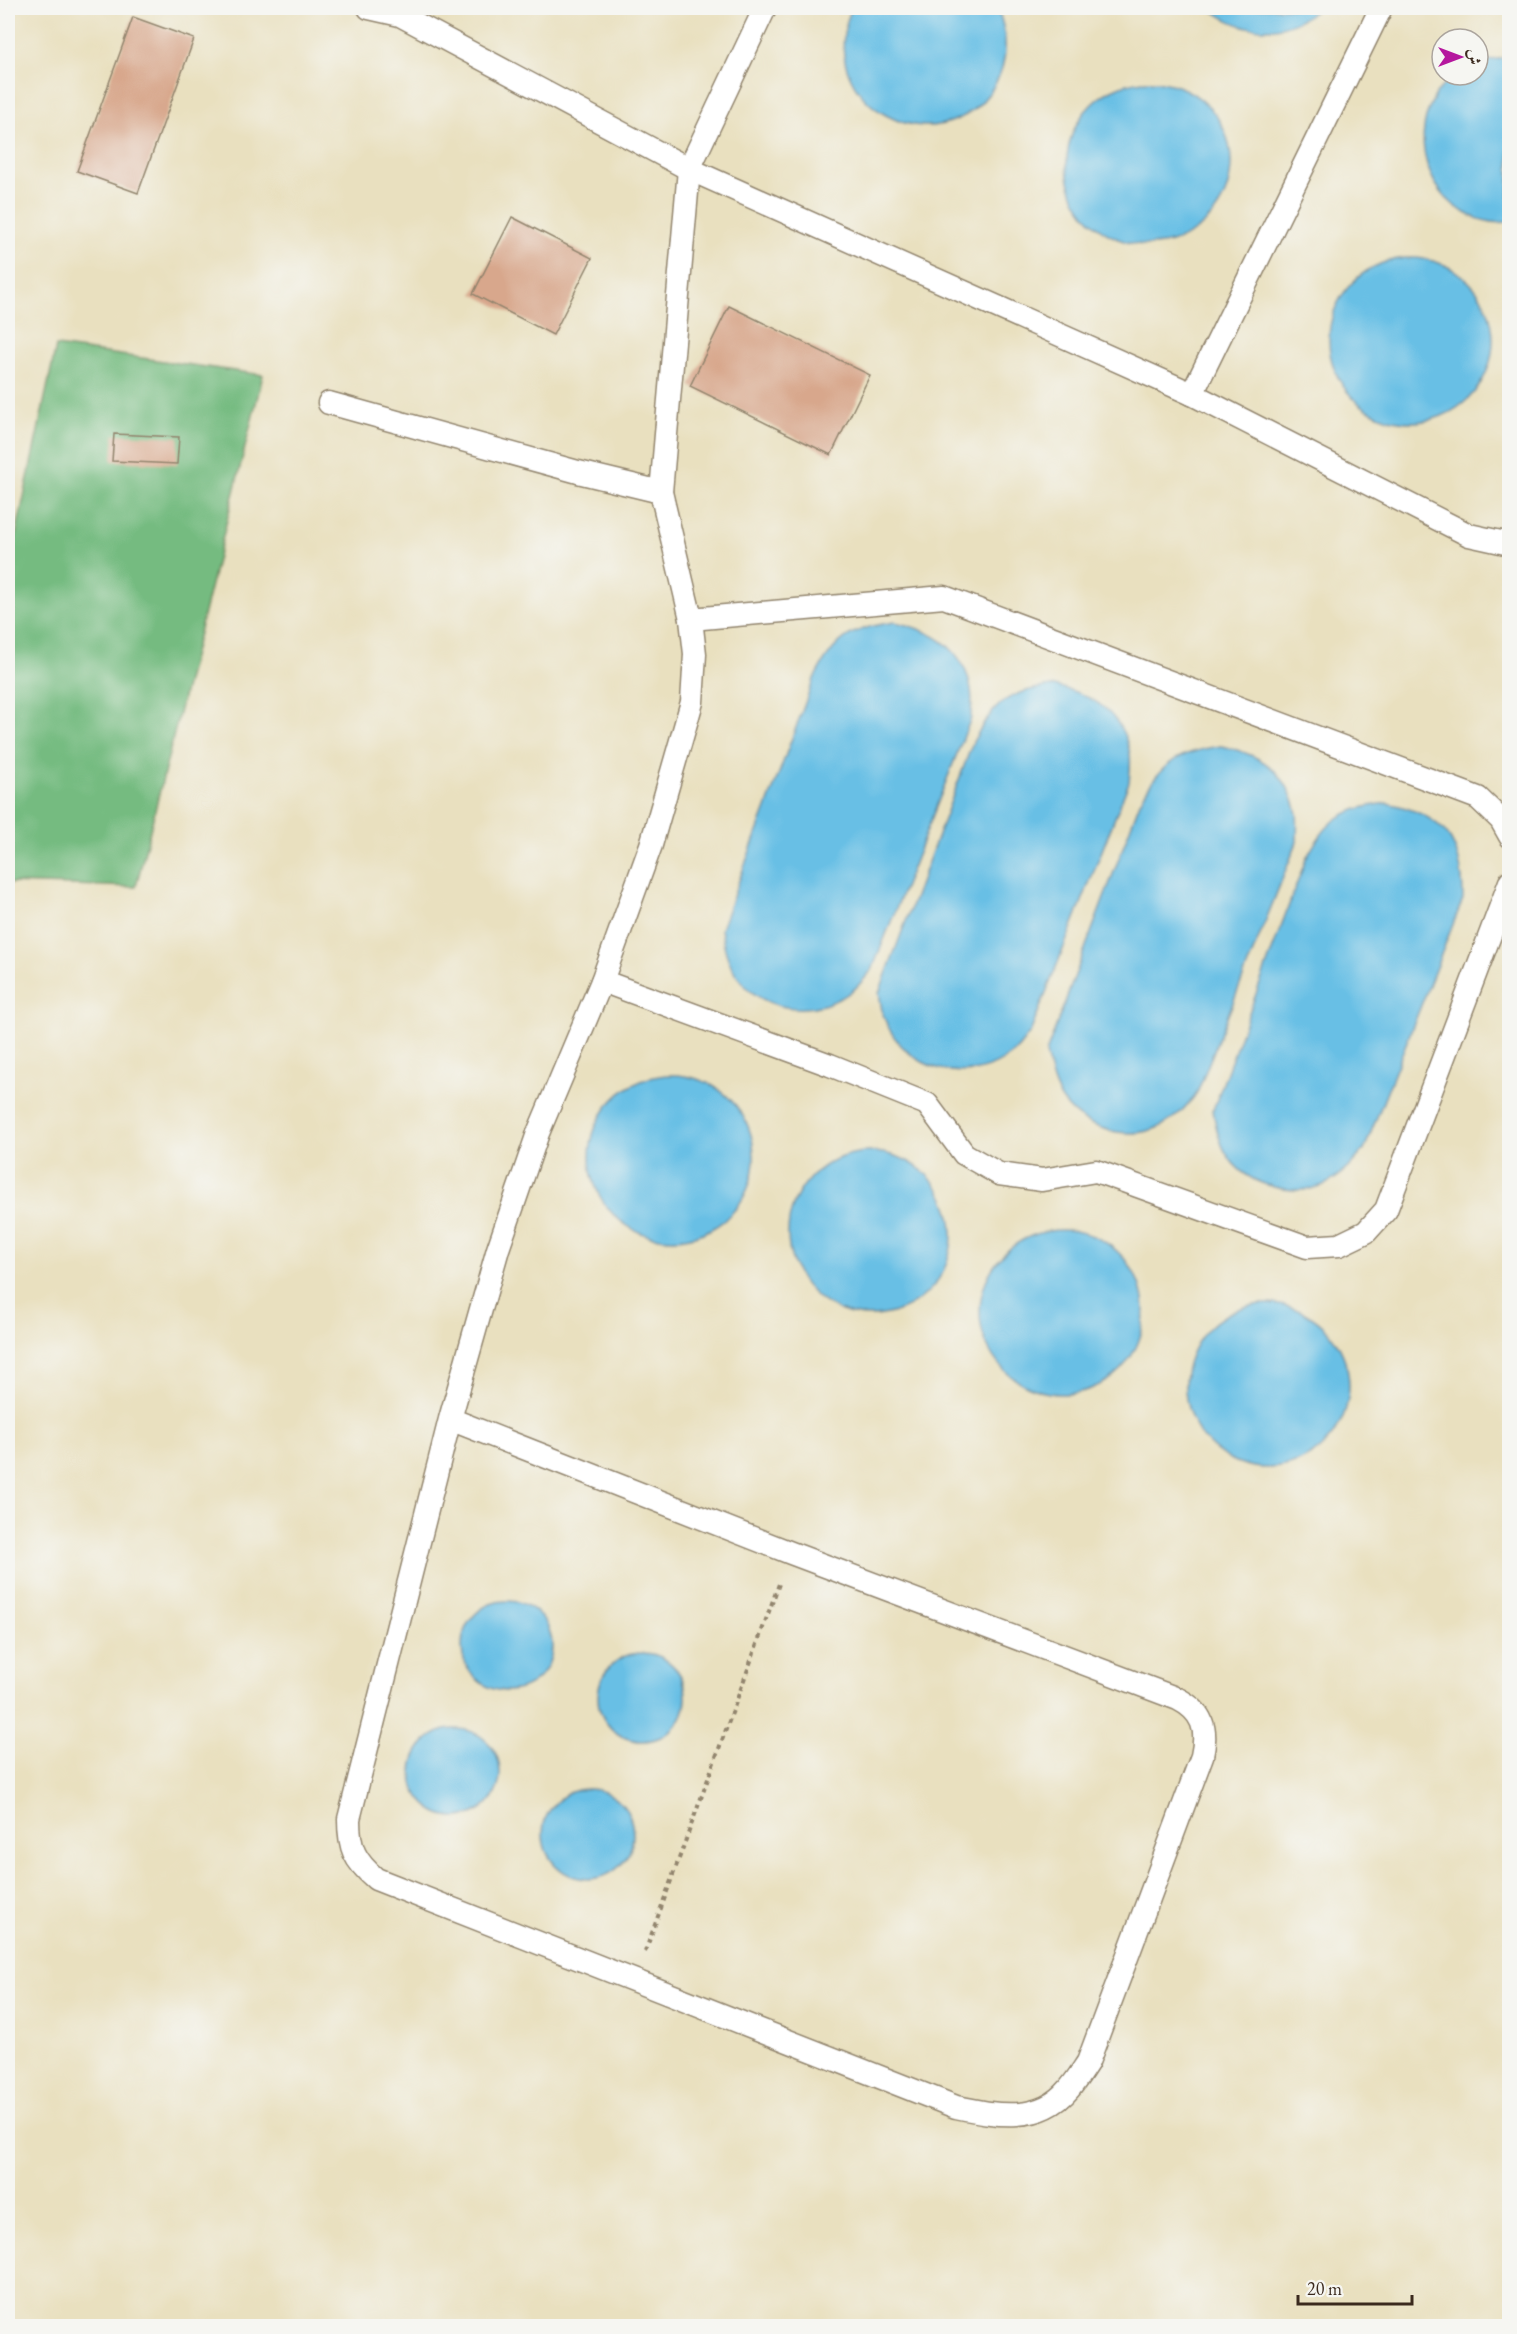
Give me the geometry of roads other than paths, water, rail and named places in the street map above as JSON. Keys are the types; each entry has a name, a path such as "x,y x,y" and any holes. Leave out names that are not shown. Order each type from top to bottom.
{"lane":[{"path":"369,8 400,15 688,169 1192,394 1469,535 1509,544"},
{"path":"450,1419 790,1552 1178,1699 1197,1712 1203,1725 1206,1741 1202,1756 1088,2062 1068,2090 1046,2108 1018,2115 992,2114 956,2107 376,1879 354,1856 349,1833 349,1819 450,1419 498,1249 538,1133 602,981 651,845 692,702 696,654 691,619 661,492 688,169 765,8"},
{"path":"1192,394 1381,8"},
{"path":"329,403 578,472 661,492"},
{"path":"691,619 944,597 1478,798 1501,820 1509,836"},
{"path":"602,981 830,1065 927,1104 964,1154 999,1174 1042,1180 1096,1171 1307,1247 1339,1245 1366,1232 1386,1210 1509,882"}],"water":[{"path":"852,8 997,8 1003,27 1005,47 1002,67 994,86 970,112 943,124 914,125 886,115 864,97 848,72 844,42"},
{"path":"1209,8 1319,8 1292,24 1264,29 1236,24"},
{"path":"1510,59 1509,222 1493,222 1471,216 1454,205 1440,191 1430,174 1425,155 1423,135 1427,115 1435,96 1442,87 1490,87 1490,60"},
{"path":"1149,81 1180,88 1207,105 1224,132 1231,163 1224,194 1207,221 1180,238 1149,245 1118,238 1091,221 1074,194 1067,163 1074,132 1091,105 1118,88"},
{"path":"1411,258 1442,264 1469,282 1487,309 1493,340 1487,371 1469,398 1442,416 1411,422 1380,416 1353,398 1335,371 1329,340 1335,309 1353,282 1380,264"},
{"path":"895,622 934,636 954,652 962,663 972,693 971,718 872,970 853,990 824,1005 792,1008 777,1005 749,990 738,977 726,954 721,929 814,679 829,654 846,637 880,624"},
{"path":"1054,686 1068,689 1093,700 1112,716 1126,739 1130,754 1129,782 1030,1033 1015,1052 995,1064 977,1070 958,1072 940,1069 908,1052 895,1037 884,1017 879,993 973,742 988,717 1004,701 1025,691"},
{"path":"1221,746 1235,749 1260,760 1270,767 1287,786 1297,814 1297,842 1197,1093 1185,1108 1159,1127 1134,1133 1107,1130 1082,1119 1063,1101 1054,1084 1046,1053 1140,802 1147,789 1163,769 1181,756"},
{"path":"1387,803 1423,815 1437,823 1447,834 1459,861 1463,899 1364,1150 1342,1173 1326,1184 1300,1190 1273,1187 1248,1176 1229,1158 1220,1141 1213,1110 1306,859 1321,834 1338,818 1371,805"},
{"path":"672,1075 703,1082 730,1099 747,1126 754,1157 747,1188 730,1215 703,1232 672,1239 641,1232 614,1215 597,1188 590,1157 597,1126 614,1099 641,1082"},
{"path":"870,1152 901,1158 928,1176 946,1203 952,1234 946,1265 928,1292 901,1310 870,1316 839,1310 812,1292 794,1265 788,1234 794,1203 812,1176 839,1158"},
{"path":"1062,1230 1093,1236 1120,1254 1138,1281 1144,1312 1138,1343 1120,1370 1093,1388 1062,1394 1031,1388 1004,1370 986,1343 980,1312 986,1281 1004,1254 1031,1236"},
{"path":"1267,1304 1298,1310 1325,1328 1343,1355 1349,1386 1343,1417 1325,1444 1298,1462 1267,1468 1236,1462 1209,1444 1191,1417 1185,1386 1191,1355 1209,1328 1236,1310"},
{"path":"507,1601 532,1609 544,1621 552,1646 544,1671 532,1683 507,1691 482,1683 470,1671 462,1646 470,1621 482,1609"},
{"path":"633,1653 651,1653 667,1660 679,1672 686,1688 686,1706 679,1722 667,1734 651,1741 633,1741 617,1734 605,1722 598,1706 598,1688 605,1672 617,1660"},
{"path":"447,1729 465,1729 481,1736 493,1748 500,1764 500,1782 493,1798 481,1810 465,1817 447,1817 431,1810 419,1798 412,1782 412,1764 419,1748 431,1736"},
{"path":"588,1789 613,1797 625,1809 633,1834 625,1859 613,1871 588,1879 563,1871 551,1859 543,1834 551,1809 563,1797"}]}
